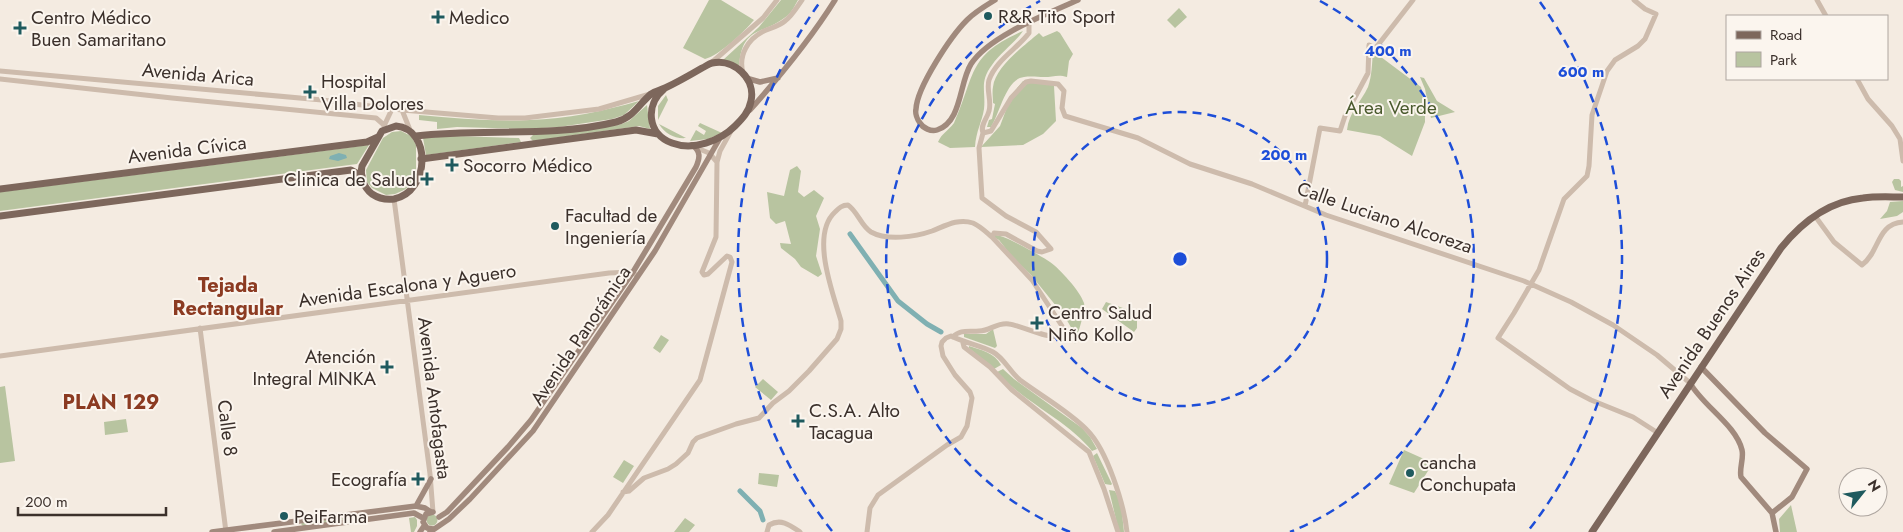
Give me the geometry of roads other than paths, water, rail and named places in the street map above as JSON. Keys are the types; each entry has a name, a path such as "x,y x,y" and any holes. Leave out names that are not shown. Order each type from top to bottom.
{"main road":[{"path":"421,159 636,130 658,134 671,143 694,147 720,138 731,130 780,78 816,30 835,0"},
{"path":"995,0 973,15 958,31 928,78 916,107 918,118 927,129 937,130 951,119 967,72 977,57 994,42 1078,0"},
{"path":"416,136 445,132 524,133 617,122 632,114 652,94 711,63 732,66 755,81 765,82 780,78"},
{"path":"745,76 751,89 752,100 748,112"},
{"path":"658,134 651,116 651,107 658,94 664,89"},
{"path":"396,126 404,126 410,130 416,136 419,143 421,159 417,183 405,195 394,199 381,198 374,195 367,189 362,176 362,166 381,131 396,126"},
{"name":"Avenida Cívica","path":"0,189 367,142 381,131"},
{"name":"Avenida Panorámica","path":"439,516 446,513 532,420 635,274 655,252 720,138"},
{"name":"Avenida Panorámica","path":"433,530 470,499 538,423 635,274 696,167 699,159 694,147"},
{"path":"0,216 351,170 362,176"},
{"name":"Avenida Buenos Aires","path":"1592,532 1781,248 1794,232 1815,216 1849,200 1903,197"},
{"path":"1702,367 1765,433 1807,469 1792,497 1772,513 1776,532"},
{"name":"Calle Luciano Alcoreza","path":"1690,384 1698,396 1728,427 1739,443 1743,452 1741,477 1772,513"},
{"path":"501,455 506,460"},
{"path":"416,506 431,479"},
{"path":"212,532 416,506 425,508 439,516 440,522 433,530 424,526"},
{"path":"420,532 424,526 423,518 426,514 432,512"},
{"path":"274,532 414,513 423,518"}],"street":[{"path":"711,63 763,18 777,0"},
{"path":"745,76 742,58 746,46 761,32 784,22 802,0"},
{"path":"1305,206 1320,128 1340,131 1345,116 1368,73 1372,47 1413,0"},
{"path":"1634,0 1656,14 1645,39 1638,46 1615,60 1607,71 1592,116 1590,166 1587,176 1564,198 1539,270 1498,338 1576,392 1633,417 1658,433"},
{"path":"1817,0 1825,15"},
{"path":"992,237 994,233 1006,234 1037,251 1051,250 1033,230 1006,216 982,198 979,148 983,133 982,128 990,103 989,82 1002,60 1029,33 1029,23"},
{"name":"Avenida Arica","path":"0,71 498,118 525,118 599,109 652,94"},
{"name":"Avenida Arica","path":"0,80 376,118 381,131"},
{"path":"1858,80 1868,99 1892,126 1900,139 1903,161"},
{"name":"Calle Luciano Alcoreza","path":"983,133 991,131 1011,98 1026,82 1054,83 1062,87 1064,91 1062,108 1065,116 1138,138 1190,164 1247,182 1326,215 1531,284 1571,302 1613,325 1657,355 1690,384"},
{"path":"381,131 392,109"},
{"path":"402,110 410,130"},
{"path":"592,532 604,522 701,376 732,262 730,257 727,256 708,274 704,275 702,272 716,237 717,162 720,151 731,130"},
{"path":"694,147 710,153 717,162"},
{"name":"Avenida Antofagasta","path":"394,199 431,479 432,512"},
{"path":"623,492 632,489 644,478 676,464 688,453 697,438 759,418 809,371 837,339 841,329 841,321 826,270 824,245 828,221 832,214 840,207 848,205 870,231 888,237 912,235 931,231 946,224 966,222 980,227 992,237 1032,280 1062,326 1061,334 1056,337 1049,337 1023,327 1004,323 982,331 964,331 944,340 940,346 941,352 955,375 970,392 972,398 967,426 961,437 947,445 878,496 870,508 867,532"},
{"path":"1815,216 1836,244 1862,265 1868,259 1888,226 1903,222"},
{"name":"Avenida Escalona y Aguero","path":"0,356 609,273 635,274"},
{"name":"Calle 8","path":"200,328 226,531"},
{"path":"953,337 963,343 978,346 999,356 1017,378 1086,428 1094,437 1117,486 1124,510 1127,532"},
{"path":"963,343 964,347 990,367 1012,390 1084,446 1091,454 1118,532"},
{"path":"1091,454 1100,450"},
{"path":"1104,489 1117,486"},
{"path":"768,532 768,524 777,521 789,524 800,532"},
{"path":"286,522 287,531"}],"water":[{"path":"339,153 346,155 347,158 338,161 329,159 330,156"}],"waterway":[{"path":"850,234 898,301 927,324 941,332"},
{"path":"740,491 760,511 763,520"}],"place":[{"name":"R&R Tito Sport","path":"988,16"},
{"name":"Medico","path":"438,17"},
{"name":"Centro Médico Buen Samaritano","path":"20,28"},
{"name":"Hospital Villa Dolores","path":"310,92"},
{"name":"Socorro Médico","path":"452,165"},
{"name":"Clinica de Salud","path":"427,179"},
{"name":"Facultad de Ingeniería","path":"555,226"},
{"name":"Centro Salud Niño Kollo","path":"1037,323"},
{"name":"Atención Integral MINKA","path":"387,367"},
{"name":"C.S.A. Alto Tacagua","path":"798,421"},
{"name":"cancha Conchupata","path":"1410,473"},
{"name":"Ecografía","path":"418,479"},
{"name":"PeiFarma","path":"284,516"}],"district":[{"name":"Tejada Rectangular","path":"228,296"},
{"name":"PLAN 129","path":"111,402"}],"park label":[{"name":"Área Verde","path":"1391,107"}]}
